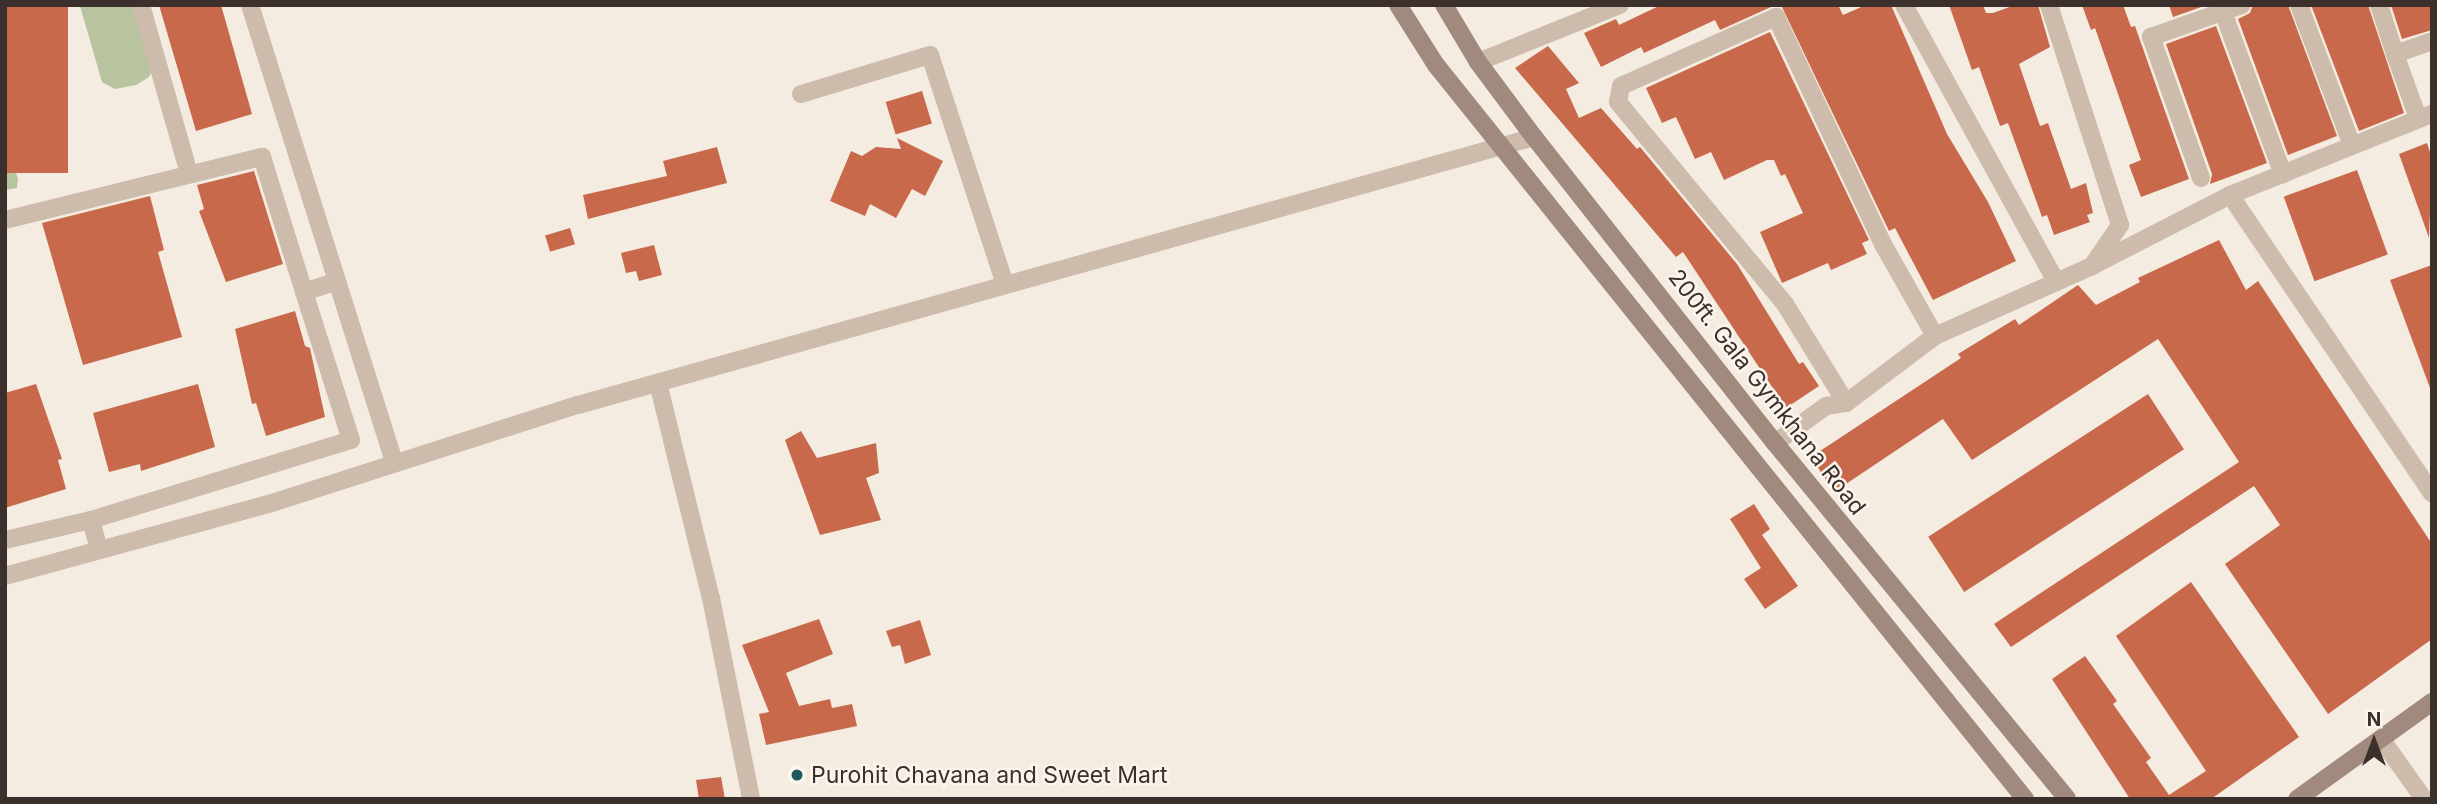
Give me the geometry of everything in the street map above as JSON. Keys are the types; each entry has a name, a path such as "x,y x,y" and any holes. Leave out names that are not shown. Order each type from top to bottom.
{"street":[{"path":"141,5 186,163"},
{"path":"250,5 394,463"},
{"path":"1398,5 1436,65 2025,799"},
{"name":"200ft. Gala Gymkhana Road","path":"1444,5 1478,62 1534,137 1775,443 2067,799"},
{"path":"1478,62 1600,9 1620,5"},
{"path":"1904,5 2056,282"},
{"path":"2049,5 2120,225 2092,267"},
{"path":"2201,178 2151,37 2242,5"},
{"path":"2299,5 2352,145"},
{"path":"1775,443 1826,406 1846,403 1936,336 2092,267 2230,195 2425,116 2395,54 2379,5"},
{"path":"2224,12 2283,174"},
{"path":"1846,403 1785,304 1618,102 1621,86 1776,18 1884,246 1936,336"},
{"path":"2395,54 2432,40"},
{"path":"801,94 930,55 1005,284"},
{"path":"5,576 275,502 657,383 1534,137"},
{"path":"5,220 262,156 351,440 91,520 5,540"},
{"path":"2230,195 2432,493"},
{"path":"304,292 337,281"},
{"path":"657,383 710,598 751,799"},
{"path":"91,520 99,550"},
{"path":"2297,799 2432,702"},
{"path":"2382,740 2424,799"}],"green space":[{"path":"134,5 153,68 149,77 136,85 115,89 102,82 80,6"},
{"path":"5,135 18,179 17,188 5,190"}],"building":[{"path":"6,5 68,5 68,173 6,173"},
{"path":"159,5 221,5 252,114 196,131"},
{"path":"1661,5 1838,5 1843,15 1866,5 1891,5 1947,134 1988,202 2016,261 1933,300 1895,228 1889,231 1782,7 1771,7 1720,30 1715,20 1644,53 1641,47 1601,67 1584,33 1616,19 1619,25"},
{"path":"1949,5 1983,5 1986,13 1993,13 2015,5 2038,5 2050,47 2019,64 2040,126 2048,123 2071,189 2086,183 2093,213 2087,215 2090,222 2054,235 2047,215 2042,217 2008,123 2000,126 1979,67 1972,70"},
{"path":"2082,5 2123,5 2131,27 2135,26 2189,179 2141,197 2129,165 2141,160 2095,28 2091,30"},
{"path":"2169,5 2207,5 2173,17"},
{"path":"2253,5 2288,5 2337,136 2288,155 2238,19 2250,13"},
{"path":"2311,5 2368,5 2404,113 2359,131"},
{"path":"2391,5 2432,5 2432,30 2402,39"},
{"path":"2216,26 2267,163 2210,184 2212,174 2166,44"},
{"path":"1770,32 1869,240 1862,243 1867,254 1831,270 1828,263 1782,283 1760,232 1803,213 1785,174 1781,176 1774,160 1767,160 1724,180 1711,152 1695,159 1676,117 1662,123 1646,88"},
{"path":"1548,46 1579,83 1566,89 1579,118 1601,108 1637,149 1640,147 1737,264 1799,364 1803,362 1819,386 1786,408 1683,252 1676,257 1515,68"},
{"path":"922,91 932,124 896,135 886,102"},
{"path":"897,138 943,161 925,196 912,189 896,218 870,204 865,216 830,201 851,151 862,156 876,147 901,149"},
{"path":"2427,143 2432,158 2429,238 2399,154"},
{"path":"717,147 727,183 588,219 583,195 667,176 663,161"},
{"path":"2357,170 2388,255 2314,281 2284,197"},
{"path":"254,171 283,264 226,282 199,211 204,209 197,185"},
{"path":"150,196 164,250 158,252 182,337 83,365 42,223"},
{"path":"570,228 575,244 550,252 545,236"},
{"path":"2219,240 2246,290 2258,281 2432,544 2432,639 2328,714 2225,564 2280,525 2254,486 2011,647 1994,624 2239,462 2158,339 1972,460 1943,419 1834,492 1811,457 1961,358 1958,354 2015,319 2019,325 2078,285 2096,305 2140,282 2138,278"},
{"path":"654,245 662,275 639,281 636,271 626,273 621,253"},
{"path":"2432,265 2432,388 2430,388 2390,280"},
{"path":"295,311 305,346 310,348 325,417 266,436 256,403 252,404 235,329"},
{"path":"36,384 62,459 58,460 66,489 5,508 5,393"},
{"path":"198,384 215,447 141,471 140,464 109,472 93,413"},
{"path":"2148,394 2184,449 1964,592 1928,537"},
{"path":"801,431 817,458 876,443 879,473 866,478 881,520 820,535 785,440"},
{"path":"1754,504 1770,529 1762,535 1798,586 1765,609 1744,579 1761,568 1730,519"},
{"path":"2191,582 2299,737 2211,799 2130,799 2052,679 2085,656 2117,701 2113,704 2151,758 2146,762 2169,795 2206,771 2116,636"},
{"path":"819,619 833,654 786,673 799,706 830,699 832,708 852,704 857,726 766,745 759,714 769,712 742,645"},
{"path":"920,620 931,655 905,664 900,645 892,647 886,631"},
{"path":"721,777 725,799 699,799 696,780"}],"place":[{"name":"Purohit Chavana and Sweet Mart","path":"797,775"}]}
